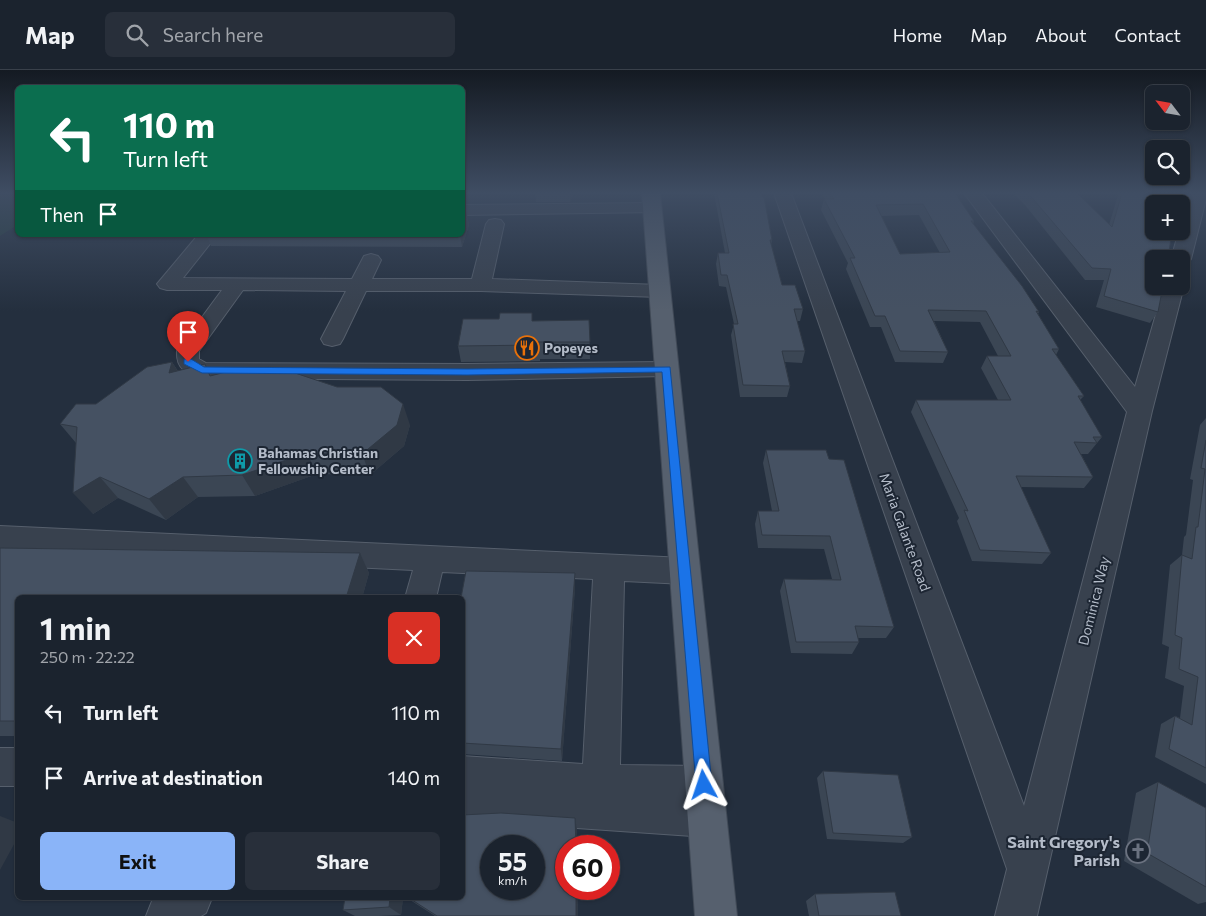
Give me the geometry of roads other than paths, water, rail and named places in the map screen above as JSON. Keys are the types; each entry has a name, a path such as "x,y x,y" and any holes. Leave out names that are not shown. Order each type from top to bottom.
{"main road":[{"path":"654,232 716,916"}],"street":[{"path":"481,285 493,232"},
{"name":"Maria Galante Road","path":"796,232 1028,871"},
{"path":"1003,232 1140,412"},
{"path":"1183,250 1188,232"},
{"path":"206,237 167,284 236,286 481,285 660,291"},
{"path":"332,339 371,260"},
{"path":"236,286 188,351 188,362 202,370 467,372 666,369"},
{"name":"Dominica Way","path":"1016,916 1140,412 1172,295"},
{"path":"0,538 685,571"},
{"path":"421,595 431,558"},
{"path":"601,784 609,567"},
{"path":"0,767 15,767"},
{"path":"465,775 601,784 706,802"},
{"path":"465,801 706,802"},
{"path":"166,916 188,900"}],"place":[{"name":"Popeyes","path":"527,348"},
{"name":"Bahamas Christian Fellowship Center","path":"240,461"},
{"name":"Saint Gregory's Parish","path":"1138,851"}]}
